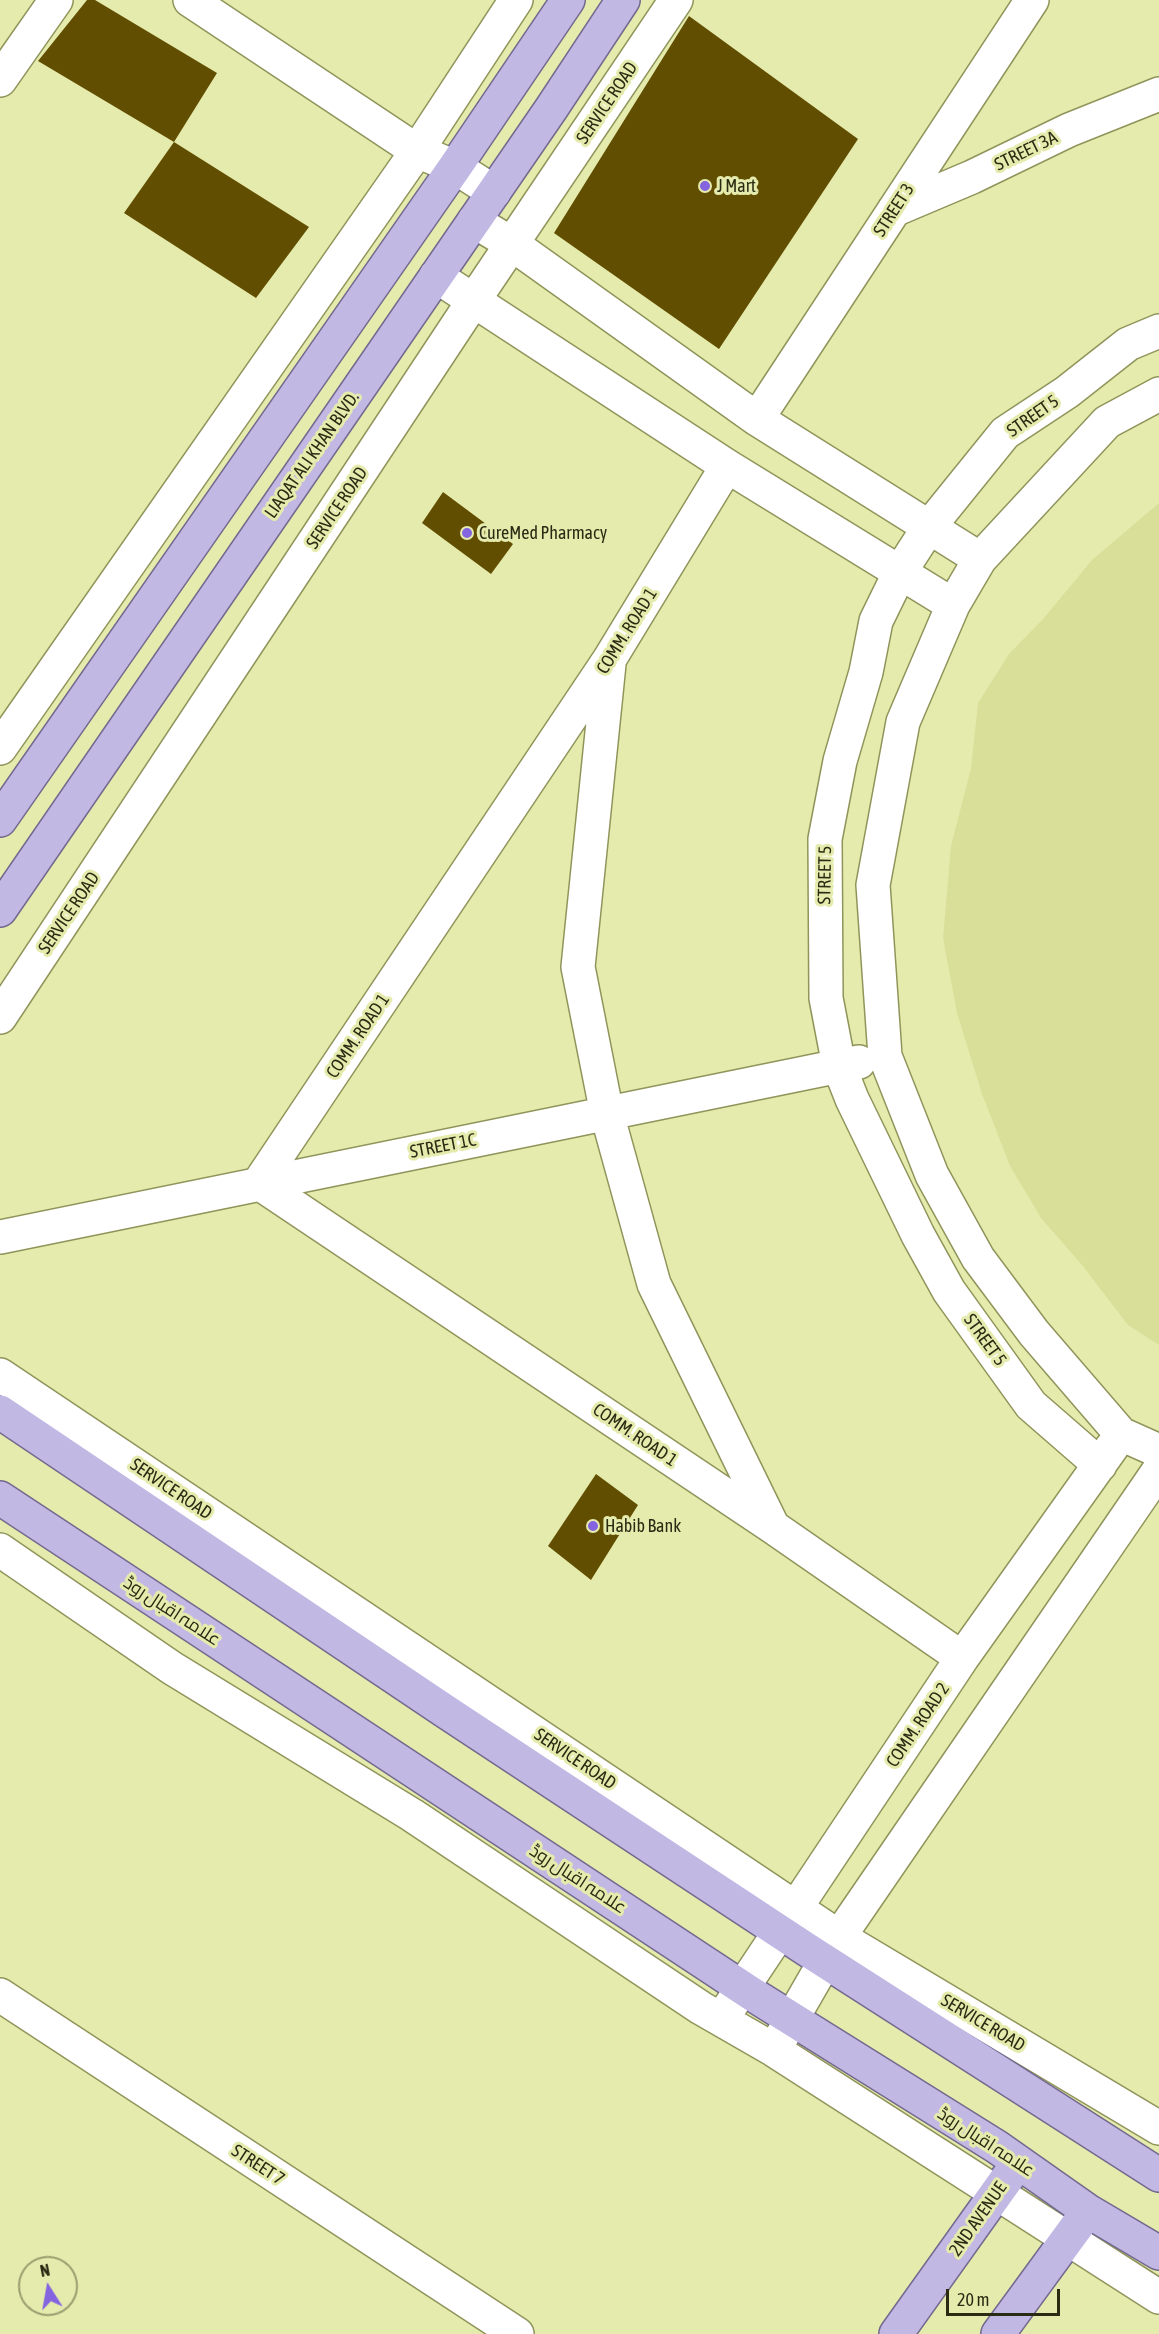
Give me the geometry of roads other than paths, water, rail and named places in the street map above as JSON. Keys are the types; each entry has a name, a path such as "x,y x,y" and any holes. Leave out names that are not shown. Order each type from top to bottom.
{"main road":[{"path":"0,820 455,167 568,0"},
{"name":"LIAQAT ALI KHAN BLVD.","path":"0,910 494,192 623,0"},
{"path":"0,1412 445,1711 788,1919 1159,2175"},
{"name":"علامہ اقبال روڈ","path":"0,1498 744,1988 997,2147 1088,2211 1159,2253"},
{"name":"2ND AVENUE","path":"896,2334 1018,2163"},
{"path":"998,2334 1088,2211"}],"street":[{"path":"0,80 56,0"},
{"path":"190,0 417,151 455,167 494,192"},
{"path":"0,748 417,151 516,0"},
{"name":"SERVICE ROAD","path":"0,1017 474,300 676,0"},
{"name":"STREET 3","path":"757,419 1032,0"},
{"name":"STREET 3A","path":"894,210 972,177 1069,130 1159,94"},
{"path":"474,221 512,244 757,419 980,559"},
{"path":"436,276 727,466 953,605"},
{"name":"STREET 5","path":"1100,1465 1031,1405 949,1291 880,1159 839,1066 826,998 825,839 840,760 866,672 876,621 900,572 929,527 1005,433 1067,392 1128,344 1159,331"},
{"path":"1159,394 1107,422 980,559 953,605 903,722 873,885 885,1056 932,1175 978,1258 1034,1333 1121,1434 1159,1451"},
{"name":"COMM. ROAD 1","path":"727,466 609,660 259,1183 773,1527 962,1658"},
{"path":"609,660 578,967 607,1114 654,1284 773,1527"},
{"name":"STREET 1C","path":"0,1237 885,1056"},
{"name":"SERVICE ROAD","path":"0,1375 788,1919"},
{"name":"COMM. ROAD 2","path":"721,2020 962,1658 1121,1434"},
{"path":"774,2050 832,1949 1159,1470"},
{"path":"0,1550 172,1668 412,1815 721,2020 774,2050 1159,2297"},
{"name":"SERVICE ROAD","path":"832,1949 1159,2128"},
{"name":"STREET 7","path":"0,1995 517,2334"}],"place":[{"name":"J Mart","path":"705,186"},
{"name":"CureMed Pharmacy","path":"467,533"},
{"name":"Habib Bank","path":"593,1526"}]}
